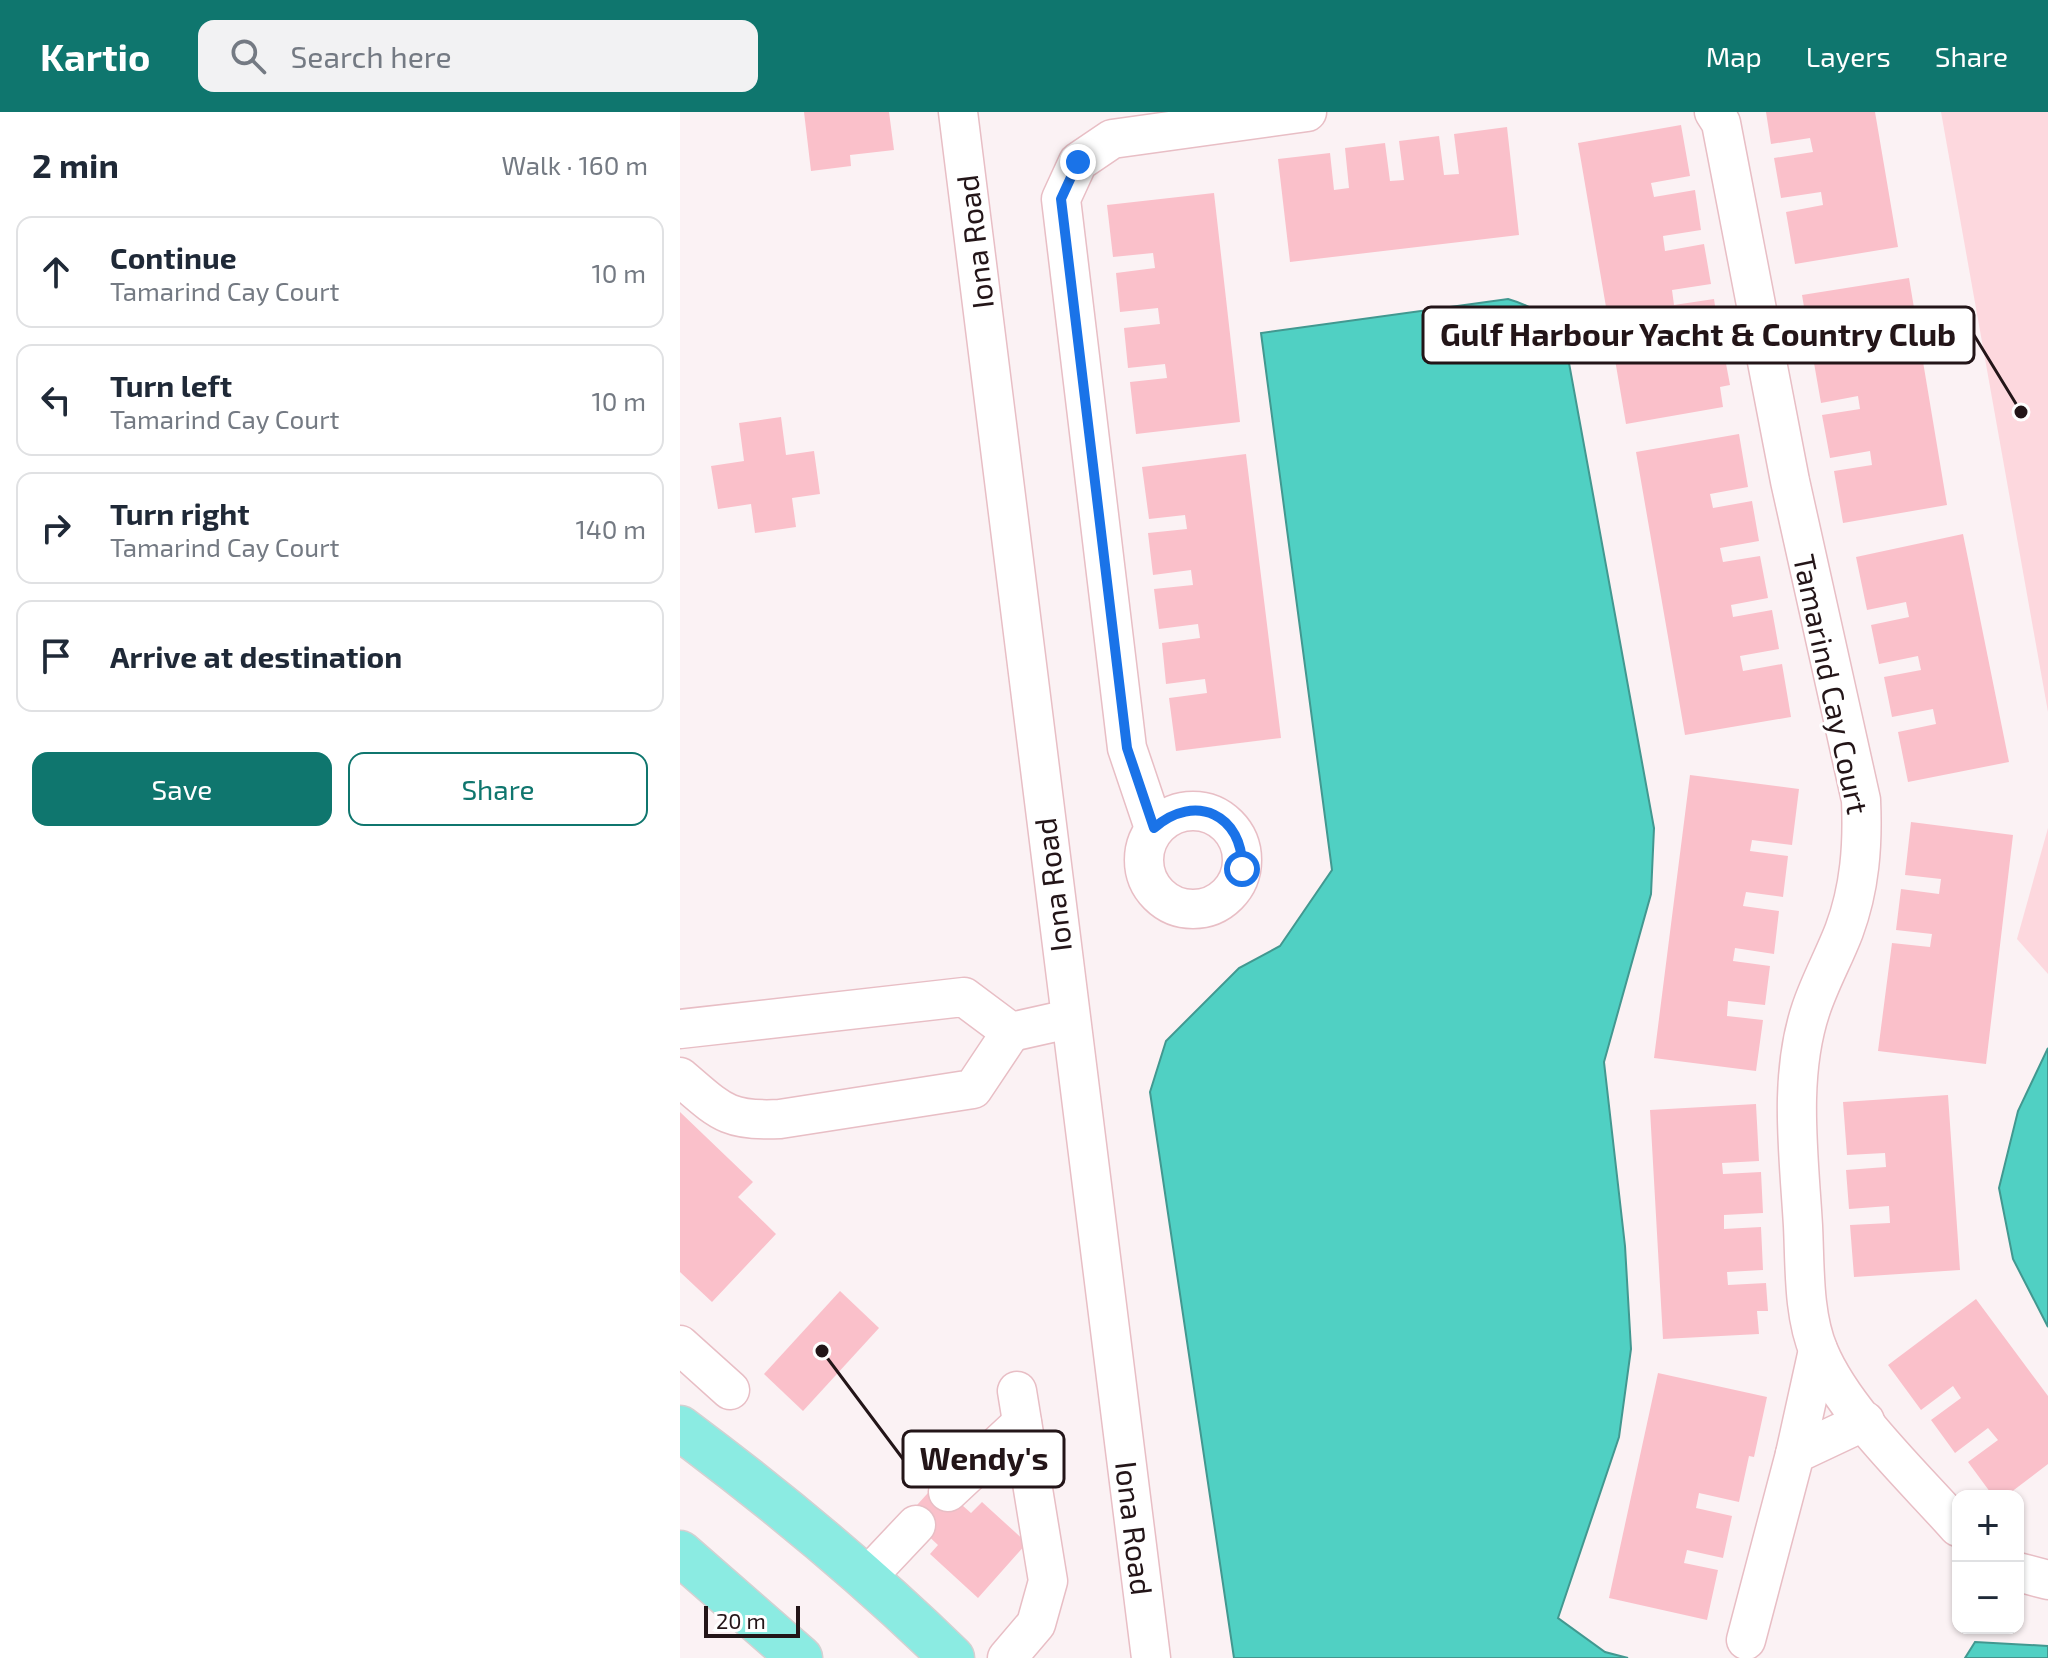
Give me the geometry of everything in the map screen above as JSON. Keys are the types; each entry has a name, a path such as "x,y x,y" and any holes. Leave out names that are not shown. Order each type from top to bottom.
{"main road":[{"path":"680,1428 740,1472 866,1578 952,1658"},
{"path":"680,1553 800,1658"}],"street":[{"name":"Iona Road","path":"958,112 1151,1658"},
{"path":"1154,828 1127,748 1061,199 1078,162 1112,139 1307,112"},
{"name":"Tamarind Cay Court","path":"1714,112 1721,123 1792,495 1861,800 1863,839 1858,882 1845,930 1811,1009 1801,1047 1798,1129 1805,1267 1818,1350 1837,1387 1952,1520"},
{"path":"680,1029 964,997 1011,1032"},
{"path":"680,1077 725,1114 749,1121 780,1119 973,1089 1011,1032 1069,1019"},
{"path":"684,1348 730,1390"},
{"name":"Tamarind Cay Court","path":"1746,1640 1795,1454 1818,1350"},
{"path":"948,1492 1020,1407 1048,1581 1036,1624 1007,1658"},
{"path":"1795,1454 1865,1421"},
{"path":"866,1578 916,1525"},
{"path":"2024,1574 2048,1580"}],"shaded area":[{"path":"1941,112 2048,112 2048,712"},
{"path":"2048,828 2048,974 2017,939"}],"water":[{"path":"1508,299 1533,309 1548,321 1569,363 1654,828 1651,894 1604,1062 1625,1246 1631,1349 1619,1437 1558,1618 1605,1652 1628,1658 1234,1658 1150,1092 1166,1041 1239,968 1280,946 1332,870 1261,333"},
{"path":"2048,1048 2048,1327 2013,1259 1999,1188 2018,1111"},
{"path":"1975,1642 2048,1646 2048,1658 1965,1658"}],"building":[{"path":"804,112 889,112 894,150 850,155 851,166 811,171"},
{"path":"1766,112 1875,112 1898,247 1795,264 1786,212 1823,205 1821,192 1781,198 1774,158 1813,152 1810,138 1771,144"},
{"path":"1681,125 1690,176 1651,183 1654,197 1695,190 1701,230 1663,236 1665,251 1704,244 1711,284 1672,290 1674,305 1714,299 1720,339 1682,346 1684,360 1724,353 1730,385 1720,387 1723,407 1626,424 1578,143"},
{"path":"1507,127 1519,235 1290,262 1278,159 1330,153 1334,190 1349,188 1345,148 1385,143 1390,181 1404,180 1399,141 1439,136 1444,175 1459,174 1454,134"},
{"path":"1214,193 1240,422 1136,434 1130,382 1167,378 1165,364 1128,368 1124,328 1160,324 1158,308 1120,312 1116,273 1155,268 1153,253 1113,257 1107,205"},
{"path":"1909,278 1947,505 1843,523 1834,471 1872,465 1870,451 1830,458 1822,415 1860,409 1858,396 1821,403 1814,363 1852,356 1850,341 1811,348 1802,295"},
{"path":"781,417 786,455 814,451 820,494 792,498 796,527 755,533 751,504 718,509 711,466 744,461 739,423"},
{"path":"1739,434 1748,487 1710,494 1713,508 1752,501 1759,541 1720,548 1723,562 1760,556 1768,598 1731,605 1733,617 1772,610 1779,649 1740,656 1743,671 1782,664 1791,717 1685,735 1636,452"},
{"path":"1246,454 1281,738 1176,751 1169,698 1207,693 1205,679 1166,684 1162,643 1200,638 1198,624 1159,629 1154,589 1193,585 1191,570 1153,575 1148,533 1187,529 1185,515 1149,519 1142,467"},
{"path":"1963,534 2009,762 1908,782 1898,732 1936,724 1933,709 1892,717 1884,677 1921,670 1918,656 1879,664 1871,625 1909,617 1906,602 1867,610 1856,557"},
{"path":"1690,775 1799,789 1792,845 1752,840 1750,851 1788,856 1783,897 1746,892 1743,906 1779,911 1774,954 1735,948 1733,961 1770,966 1765,1005 1728,1001 1727,1016 1763,1020 1756,1071 1654,1058"},
{"path":"1911,822 2013,835 1986,1064 1878,1051 1892,943 1930,947 1932,934 1896,930 1901,889 1939,894 1941,879 1905,875"},
{"path":"1948,1095 1960,1270 1854,1277 1850,1225 1890,1223 1889,1206 1849,1209 1846,1170 1886,1167 1885,1153 1847,1155 1843,1102"},
{"path":"1756,1104 1759,1161 1722,1163 1723,1174 1761,1172 1763,1213 1724,1215 1724,1229 1761,1227 1763,1270 1727,1272 1728,1285 1766,1283 1768,1311 1757,1311 1759,1334 1663,1339 1650,1110"},
{"path":"680,1112 753,1182 738,1197 776,1234 712,1302 680,1272"},
{"path":"840,1291 879,1328 803,1411 764,1374"},
{"path":"1976,1299 2048,1396 2048,1464 2014,1490 1989,1490 1968,1462 1998,1440 1988,1428 1955,1453 1931,1420 1961,1398 1953,1386 1921,1410 1888,1365"},
{"path":"1658,1373 1767,1397 1754,1457 1749,1456 1739,1502 1699,1493 1696,1508 1732,1516 1723,1558 1687,1550 1684,1563 1718,1570 1707,1620 1609,1598"},
{"path":"937,1483 971,1513 982,1502 1027,1543 978,1598 930,1554 938,1545 907,1516"}],"place":[{"name":"Gulf Harbour Yacht & Country Club","path":"2021,412"},
{"name":"Wendy's","path":"822,1351"}],"route":[{"path":"1078,162 1061,199 1078,362 1127,748 1154,828 1167,817 1182,811 1198,810 1214,815 1228,824 1237,837 1243,853 1242,869"}]}
